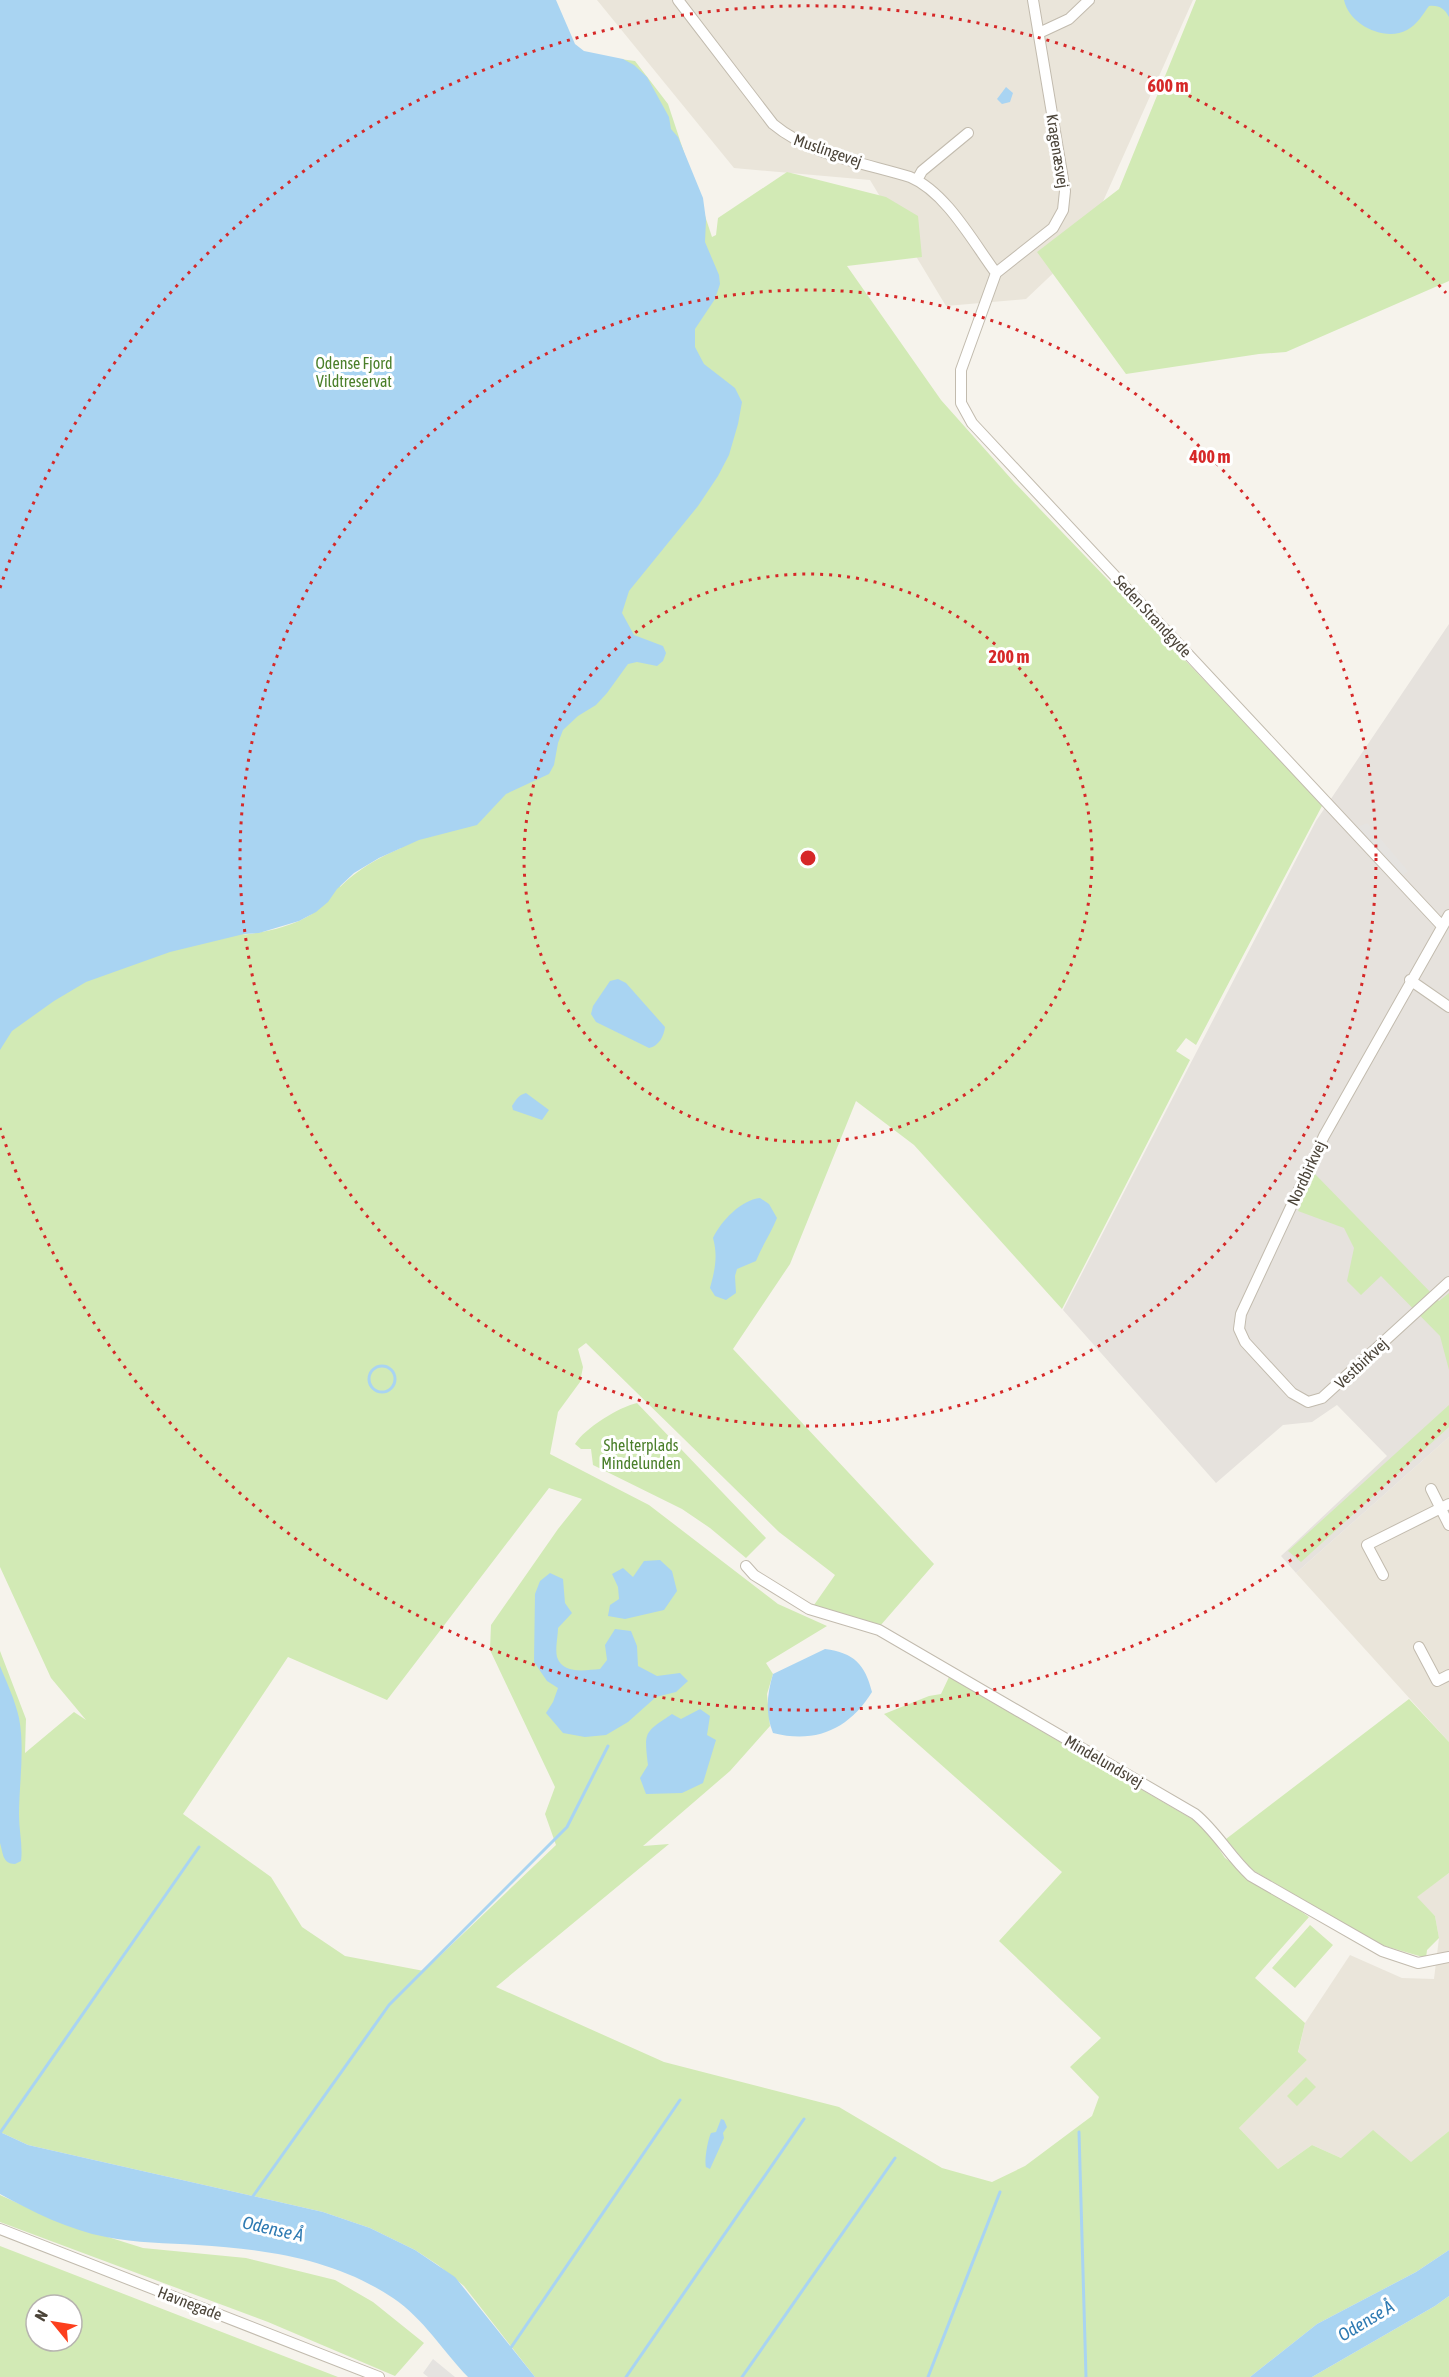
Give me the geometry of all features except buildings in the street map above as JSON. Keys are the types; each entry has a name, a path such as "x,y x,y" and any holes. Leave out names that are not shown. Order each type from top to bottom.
{"street":[{"name":"Muslingevej","path":"678,0 772,124 789,137 808,146 917,180 940,198 996,273"},
{"name":"Kragenæsvej","path":"996,273 1053,228 1063,210 1065,191 1033,0"},
{"path":"1039,33 1069,19 1089,0"},
{"path":"917,180 922,171 968,133"},
{"name":"Seden Strandgyde","path":"996,273 961,369 961,403 972,423 1442,926"},
{"name":"Nordbirkvej","path":"1268,1368 1245,1342 1239,1329 1241,1314 1324,1136 1410,980 1449,915"},
{"path":"1410,980 1449,1007"},
{"name":"Vestbirkvej","path":"1268,1368 1292,1393 1308,1402 1323,1398 1449,1282"},
{"path":"1431,1489 1445,1506 1449,1525"},
{"path":"1383,1575 1367,1545 1445,1506"},
{"name":"Mindelundsvej","path":"746,1566 754,1575 809,1609 879,1630 1195,1814 1211,1827 1239,1865 1251,1876 1382,1951 1418,1963 1449,1957"},
{"path":"1419,1647 1437,1681 1449,1675"},
{"name":"Havnegade","path":"0,2229 380,2377"}],"shaded area":[{"path":"597,0 1193,0 1084,244 1026,299 946,306 870,180 734,168"},
{"path":"1449,624 1449,1437 1296,1573 1281,1556 1387,1456 1337,1405 1312,1422 1283,1425 1216,1483 1063,1310 1316,821"},
{"path":"1367,823 1408,871 1402,876 1357,827"},
{"path":"1449,1437 1449,1742 1296,1573"},
{"path":"1449,1873 1449,2131 1411,2163 1341,2158 1312,2145 1278,2169 1239,2128 1307,2060 1298,2053 1305,2023 1350,1955 1402,1978 1434,1979 1439,1938 1435,1916 1416,1897"},
{"path":"433,2359 455,2377 428,2377 423,2373"}],"green space":[{"path":"0,0 556,24 583,54 635,61 668,104 712,237 716,235 718,218 787,172 886,197 918,216 922,257 847,266 941,400 1014,482 1323,804 1196,1045 1186,1038 1176,1051 1190,1060 1062,1309 914,1145 856,1101 790,1264 733,1349 934,1564 880,1626 814,1605 835,1575 779,1532 586,1343 578,1349 583,1367 580,1382 558,1412 550,1454 649,1505 778,1604 827,1626 766,1663 773,1674 767,1694 770,1726 730,1771 643,1846 669,1844 496,1987 664,2062 839,2107 942,2168 992,2182 1025,2166 1092,2116 1099,2097 1070,2067 1101,2038 999,1941 1062,1872 884,1714 929,1696 941,1694 949,1677 1204,1826 1225,1858 1309,1917 1255,1978 1305,2023 1298,2052 1307,2060 1239,2128 1278,2169 1312,2145 1341,2158 1373,2130 1411,2162 1449,2131 1449,2250 1416,2272 1317,2324 1250,2377 535,2377 464,2286 415,2250 370,2228 323,2212 28,2145 0,2132 0,1651 26,1719 25,1753 74,1712 86,1720 51,1678 0,1567","holes":["392,847 401,848 369,864 340,887 341,879","312,914 278,928 242,935","549,1488 582,1499 558,1529 491,1625 490,1650 555,1787 545,1814 556,1845 424,1971 345,1956 302,1927 271,1877 183,1814 288,1657 387,1700"]},
{"path":"1196,0 1449,0 1449,281 1286,352 1126,374 1037,252 1119,189"},
{"path":"1314,1173 1439,1301 1449,1293 1449,1370 1440,1336 1381,1276 1361,1295 1347,1281 1354,1248 1344,1228 1298,1211"},
{"name":"Shelterplads Mindelunden","path":"637,1403 766,1538 746,1558 710,1528 682,1509 593,1465 591,1449 581,1449 575,1444 586,1431 603,1419"},
{"path":"1449,1405 1449,1427 1301,1562 1288,1551"},
{"path":"1409,1699 1449,1742 1449,1873 1417,1897 1435,1916 1439,1938 1427,1950 1426,1958 1378,1944 1343,1924 1251,1869 1226,1839"},
{"path":"1310,1925 1333,1945 1295,1988 1272,1968"},
{"path":"1306,2077 1316,2087 1297,2106 1287,2096"},
{"path":"0,2195 57,2221 143,2248 246,2258 335,2280 373,2302 424,2343 395,2376 268,2322 0,2222"},
{"path":"0,2246 338,2377 0,2377"},
{"path":"1449,2296 1449,2377 1312,2377 1435,2306"}],"water":[{"name":"Odense Fjord Vildtreservat","path":"0,0 556,0 575,44 584,51 623,59 634,65 647,77 669,117 671,129 678,137 703,198 706,220 705,242 719,275 720,284 715,299 695,329 695,347 704,364 735,388 742,402 729,455 718,476 698,506 629,591 622,613 634,635 663,646 666,653 663,661 657,666 637,662 628,664 596,705 578,716 563,730 554,765 549,774 506,794 477,825 419,840 379,858 354,873 337,889 328,902 299,921 259,933 244,934 170,952 86,982 54,1001 12,1031 0,1050"},
{"path":"1344,0 1449,0 1449,17 1441,8 1429,6 1411,28 1389,34 1360,24 1347,9"},
{"path":"1006,87 1013,93 1010,102 1002,104 997,99"},
{"path":"618,979 626,983 665,1027 660,1040 653,1047 649,1048 596,1022 591,1014 593,1006 610,981"},
{"path":"526,1093 549,1110 542,1120 513,1110 512,1106 516,1100"},
{"path":"760,1198 769,1204 777,1218 775,1224 756,1261 737,1269 736,1293 726,1300 715,1296 710,1288 715,1263 713,1238 732,1212"},
{"path":"660,1560 672,1571 677,1591 664,1610 625,1619 608,1616 610,1605 619,1599 618,1587 612,1574 623,1568 633,1577 644,1561"},
{"path":"550,1573 563,1579 565,1603 572,1613 558,1628 556,1654 564,1667 576,1670 600,1669 607,1660 605,1645 615,1629 631,1631 637,1646 638,1666 657,1676 680,1673 688,1681 676,1692 656,1697 628,1722 606,1735 585,1737 563,1733 546,1713 558,1688 547,1681 534,1662 535,1594 540,1581"},
{"path":"825,1649 844,1653 857,1661 866,1674 872,1692 853,1716 830,1730 817,1735 803,1736 773,1733 768,1703 773,1674"},
{"path":"0,1666 15,1705 21,1730 19,1815 21,1861 15,1864 5,1860 0,1843"},
{"path":"700,1709 710,1716 707,1735 716,1740 703,1783 682,1793 646,1794 640,1778 648,1765 646,1739 648,1734 672,1714 681,1719"},
{"path":"721,2119 727,2127 710,2169 706,2167 708,2145 711,2133 716,2132"},
{"name":"Odense Å","path":"0,2132 28,2145 323,2212 370,2228 415,2250 455,2277 535,2377 468,2377 404,2306 371,2285 323,2265 299,2258 248,2249 140,2242 106,2237 78,2230 38,2214 0,2194"},
{"name":"Odense Å","path":"1449,2250 1449,2296 1435,2306 1312,2377 1250,2377 1317,2324 1416,2272"}],"waterway":[{"path":"382,1366 391,1370 395,1379 391,1388 382,1392 373,1388 369,1379 373,1370 382,1366"},
{"path":"251,2199 389,2005 567,1827 608,1746"},
{"path":"0,2133 199,1847"},
{"path":"510,2349 680,2100"},
{"path":"626,2377 804,2119"},
{"path":"1079,2132 1086,2377"},
{"path":"742,2377 895,2158"},
{"path":"928,2377 1000,2192"}]}
